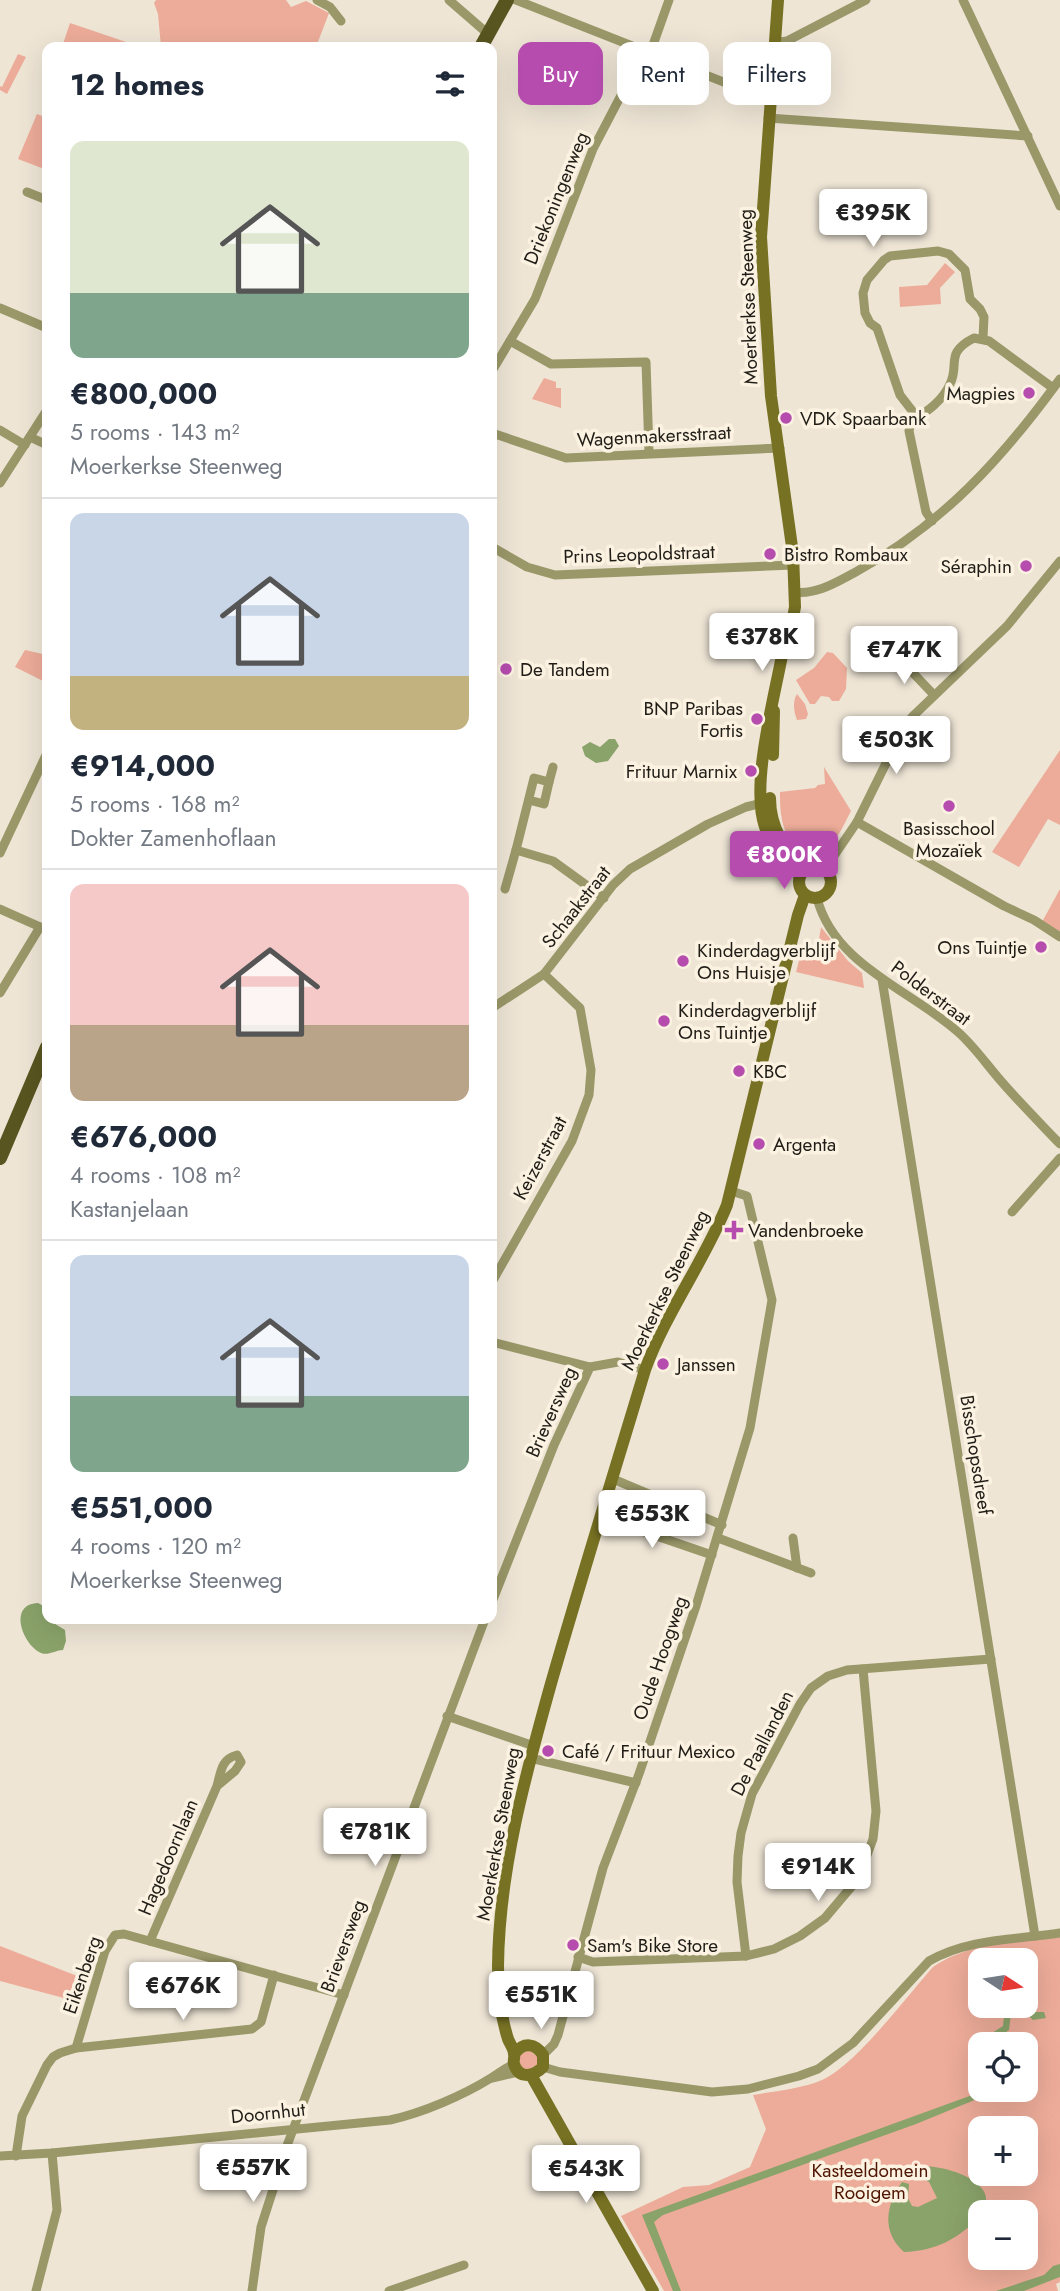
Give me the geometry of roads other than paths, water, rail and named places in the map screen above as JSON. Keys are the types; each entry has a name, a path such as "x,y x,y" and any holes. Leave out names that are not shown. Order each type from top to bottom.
{"main road":[{"path":"484,40 507,0"},
{"path":"0,1158 42,1059"}],"street":[{"path":"317,0 330,7 341,21"},
{"path":"449,0 484,40"},
{"path":"516,0 621,42"},
{"name":"Driekoningenweg","path":"654,42 669,0"},
{"name":"Moerkerkse Steenweg","path":"774,42 778,0"},
{"path":"780,42 866,0"},
{"path":"963,0 1060,206"},
{"name":"Driekoningenweg","path":"497,363 535,299 593,149 617,103"},
{"name":"Moerkerkse Steenweg","path":"769,105 761,237 771,396 780,448 795,607 767,726 765,825 774,845 805,871"},
{"path":"768,118 1028,136"},
{"path":"27,192 42,198"},
{"path":"917,417 900,396 877,328 867,318 863,293 866,280 890,256 945,252 965,270 970,299 981,309 984,317 983,338"},
{"path":"0,308 42,326"},
{"path":"932,521 926,512 909,431 911,422 928,411 949,388 955,355 962,345 974,338 983,338 1053,388"},
{"path":"510,341 551,364 646,362 649,453"},
{"path":"794,592 806,594 869,565 945,512 997,460 1060,379"},
{"path":"0,483 42,418"},
{"path":"0,430 42,444"},
{"name":"Wagenmakersstraat","path":"497,435 560,457 780,448"},
{"name":"Prins Leopoldstraat","path":"497,550 533,570 564,576 793,565"},
{"path":"825,869 857,822 906,726 934,695 1013,619 1060,561"},
{"path":"896,655 934,695"},
{"path":"0,853 42,764"},
{"path":"529,800 544,804 553,767"},
{"path":"505,889 534,778 549,782"},
{"name":"Schaakstraat","path":"497,1005 544,974 620,877 641,862 719,818 765,802"},
{"path":"857,822 1060,937"},
{"path":"516,850 553,861 604,898"},
{"path":"818,866 825,869 831,876 830,889 826,894 811,897 800,887 805,871 818,866"},
{"name":"Moerkerkse Steenweg","path":"653,2291 528,2063 506,2028 499,1993 500,1912 532,1752 645,1370 658,1339 717,1228 731,1191 810,915 811,897"},
{"name":"Polderstraat","path":"811,897 810,915 862,963 959,1033 1018,1101 1060,1144"},
{"path":"0,909 42,927"},
{"path":"0,993 42,931"},
{"name":"Keizerstraat","path":"497,1273 579,1128 589,1095 592,1070 580,1008 544,974"},
{"name":"Bisschopsdreef","path":"882,978 1035,1937"},
{"path":"1012,1212 1060,1158"},
{"name":"Oude Hoogweg","path":"528,2063 554,2044 558,2035 603,1868 636,1783 718,1538 750,1428 772,1300 747,1196 731,1191"},
{"path":"497,1343 590,1367"},
{"name":"Brieversweg","path":"497,1589 554,1446 590,1367 618,1362 645,1370"},
{"path":"613,1479 722,1525"},
{"path":"601,1517 712,1555"},
{"path":"718,1538 811,1573"},
{"path":"793,1538 797,1568"},
{"name":"Brieversweg","path":"252,2291 261,2227 294,2128 483,1624"},
{"name":"De Paallanden","path":"746,1956 737,1882 741,1833 752,1794 811,1688 828,1676 847,1670 991,1659"},
{"path":"578,1957 593,1962 746,1956 774,1949 800,1936 825,1918 852,1886 873,1839 876,1811 863,1669"},
{"path":"447,1716 532,1752 636,1783"},
{"name":"Hagedoornlaan","path":"150,1941 217,1786"},
{"path":"528,2063 560,2072 712,2092 748,2089 818,2069 853,2043 929,1961 941,1954 966,1945 1060,1933"},
{"name":"Eikenberg","path":"76,2048 105,1951 111,1937 124,1934 344,1995"},
{"path":"16,2156 22,2116 53,2057 76,2048 252,2029 261,2022 274,1975"},
{"name":"Doornhut","path":"0,2156 403,2117 528,2063"},
{"path":"36,2291 57,2210 52,2153"},
{"path":"389,2291 464,2265"}],"place":[{"name":"Magpies","path":"1029,393"},
{"name":"VDK Spaarbank","path":"786,418"},
{"name":"Bistro Rombaux","path":"770,554"},
{"name":"Séraphin","path":"1026,566"},
{"name":"De Tandem","path":"506,669"},
{"name":"BNP Paribas Fortis","path":"757,719"},
{"name":"Frituur Marnix","path":"751,771"},
{"name":"Basisschool Mozaïek","path":"949,806"},
{"name":"Ons Tuintje","path":"1041,947"},
{"name":"Kinderdagverblijf Ons Huisje","path":"683,961"},
{"name":"Kinderdagverblijf Ons Tuintje","path":"664,1021"},
{"name":"KBC","path":"739,1071"},
{"name":"Argenta","path":"759,1144"},
{"name":"Vandenbroeke","path":"734,1230"},
{"name":"Janssen","path":"663,1364"},
{"name":"Café / Frituur Mexico","path":"548,1751"},
{"name":"Sam's Bike Store","path":"573,1945"}],"park label":[{"name":"Kasteeldomein Rooigem","path":"870,2181"}]}
